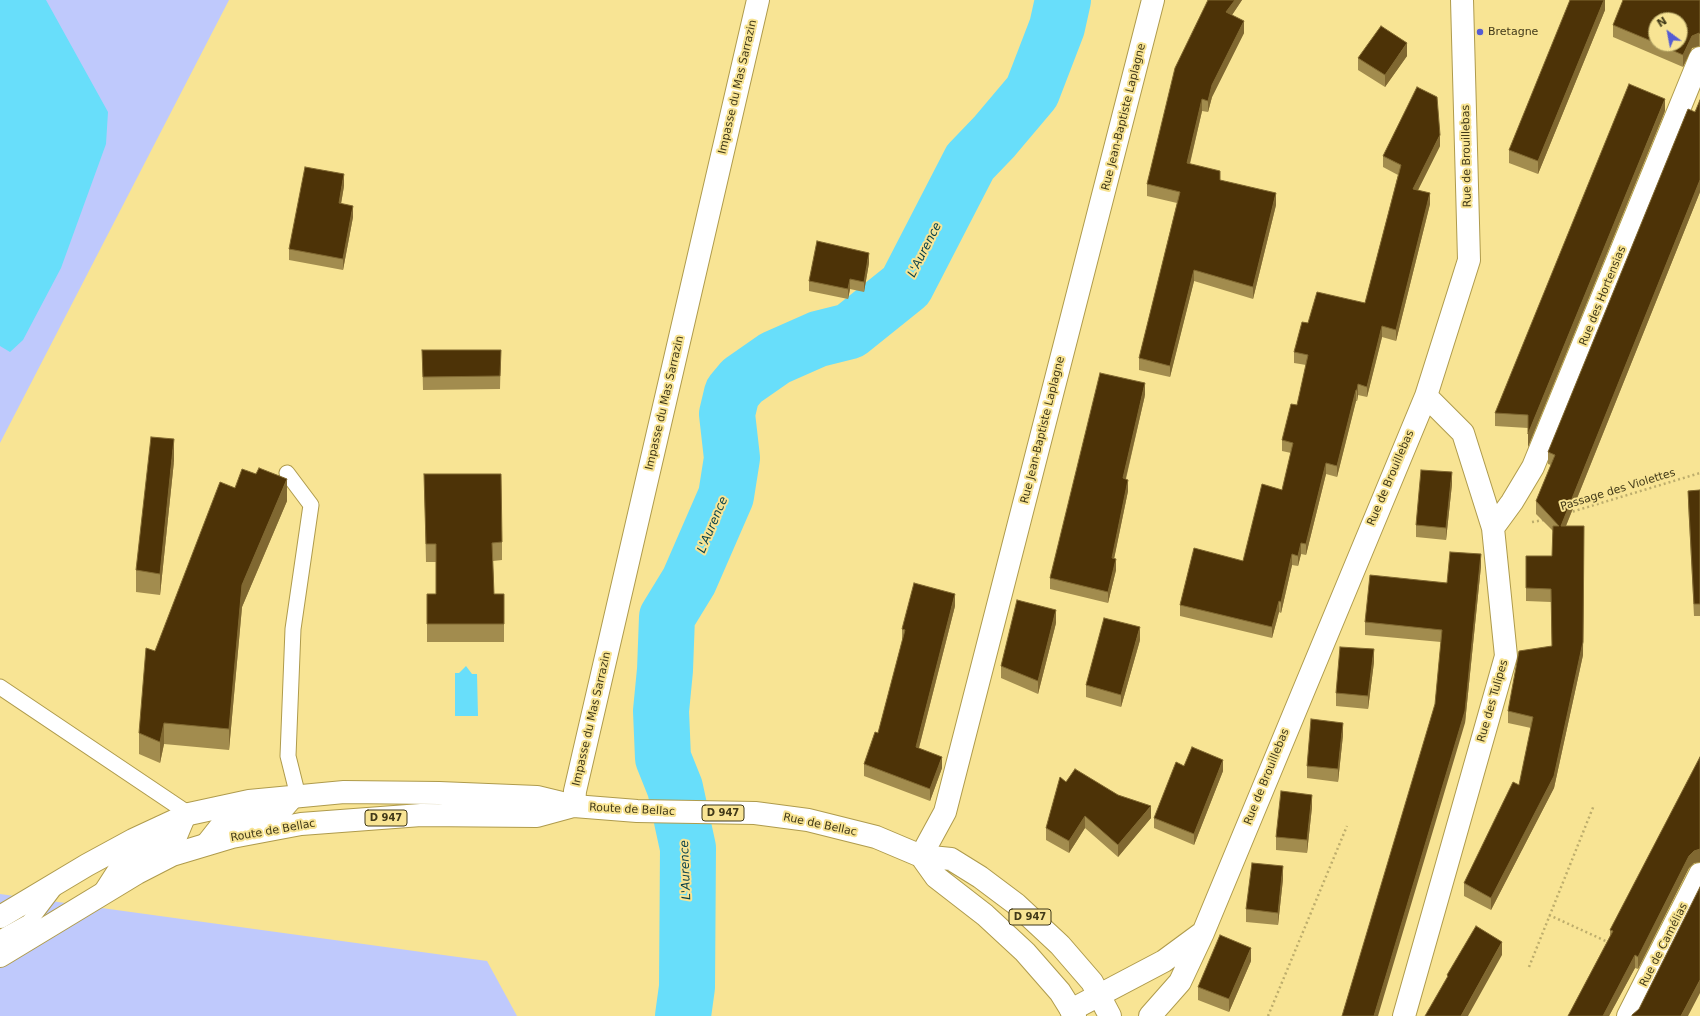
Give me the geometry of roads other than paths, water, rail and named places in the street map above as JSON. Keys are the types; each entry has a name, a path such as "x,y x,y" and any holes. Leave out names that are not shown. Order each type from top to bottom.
{"street":[{"name":"Impasse du Mas Sarrazin","path":"574,806 579,776 758,0"},
{"name":"Rue Jean-Baptiste Laplagne","path":"921,856 945,812 1153,0"},
{"name":"Rue de Brouillebas","path":"1150,1016 1180,982 1203,933 1426,396 1469,260 1462,0"},
{"name":"Rue des Hortensias","path":"1493,528 1512,502 1533,467 1700,58"},
{"name":"Rue des Tulipes","path":"1404,1016 1506,656 1493,528 1464,433 1426,396"},
{"name":"Route de Bellac","path":"0,917 133,840 189,814 249,801 344,792 439,792 537,797 574,806 690,813"},
{"name":"Route de Bellac","path":"0,956 137,873 172,855 239,836 301,824 421,815 537,816 574,806"},
{"name":"Rue de Bellac","path":"690,813 755,813 808,820 876,837 921,856 950,859 980,877 1016,904 1060,945 1092,982 1110,1016"},
{"name":"D 947","path":"921,856 936,877 985,915 1025,952 1060,992 1073,1013"},
{"name":"Rue de Camélias","path":"1628,1016 1700,874"},
{"path":"1073,1013 1099,995 1164,961 1203,933"}],"lane":[{"path":"200,847 220,823 285,811 298,796 288,756 293,629 311,505 287,473"},
{"path":"0,688 189,814 179,838 118,865 97,897"},
{"path":"0,938 29,922 59,882"}],"water":[{"path":"0,0 46,0 108,112 106,144 61,268 23,340 10,352 0,346"},
{"path":"1049,0 1063,0 1057,27 1032,92 994,137 970,162 906,286 850,331 818,339 775,358 742,381 732,393 727,414 732,458 726,496 689,581 667,617 665,670 661,711 663,758 675,788 653,788 651,762 645,728 647,666 655,645 661,602 694,539 703,510 717,476 719,460 716,418 720,391 734,359 748,351 844,322 899,282 923,239 940,193 954,166 1020,94 1037,55"},
{"path":"466,666 472,674 477,674 478,716 455,716 455,673 459,673"},
{"path":"669,843 686,844 688,848 687,987 683,1016 664,1016 671,970 673,905"}],"waterway":[{"name":"L'Aurence","path":"683,1016 687,987 688,848 675,788 663,758 661,711 665,670 667,617 689,581 726,496 732,458 727,414 732,393 742,381 775,358 818,339 850,331 906,286 970,162 994,137 1032,92 1057,27 1063,0"}],"place":[{"name":"Bretagne","path":"1480,32"}]}
